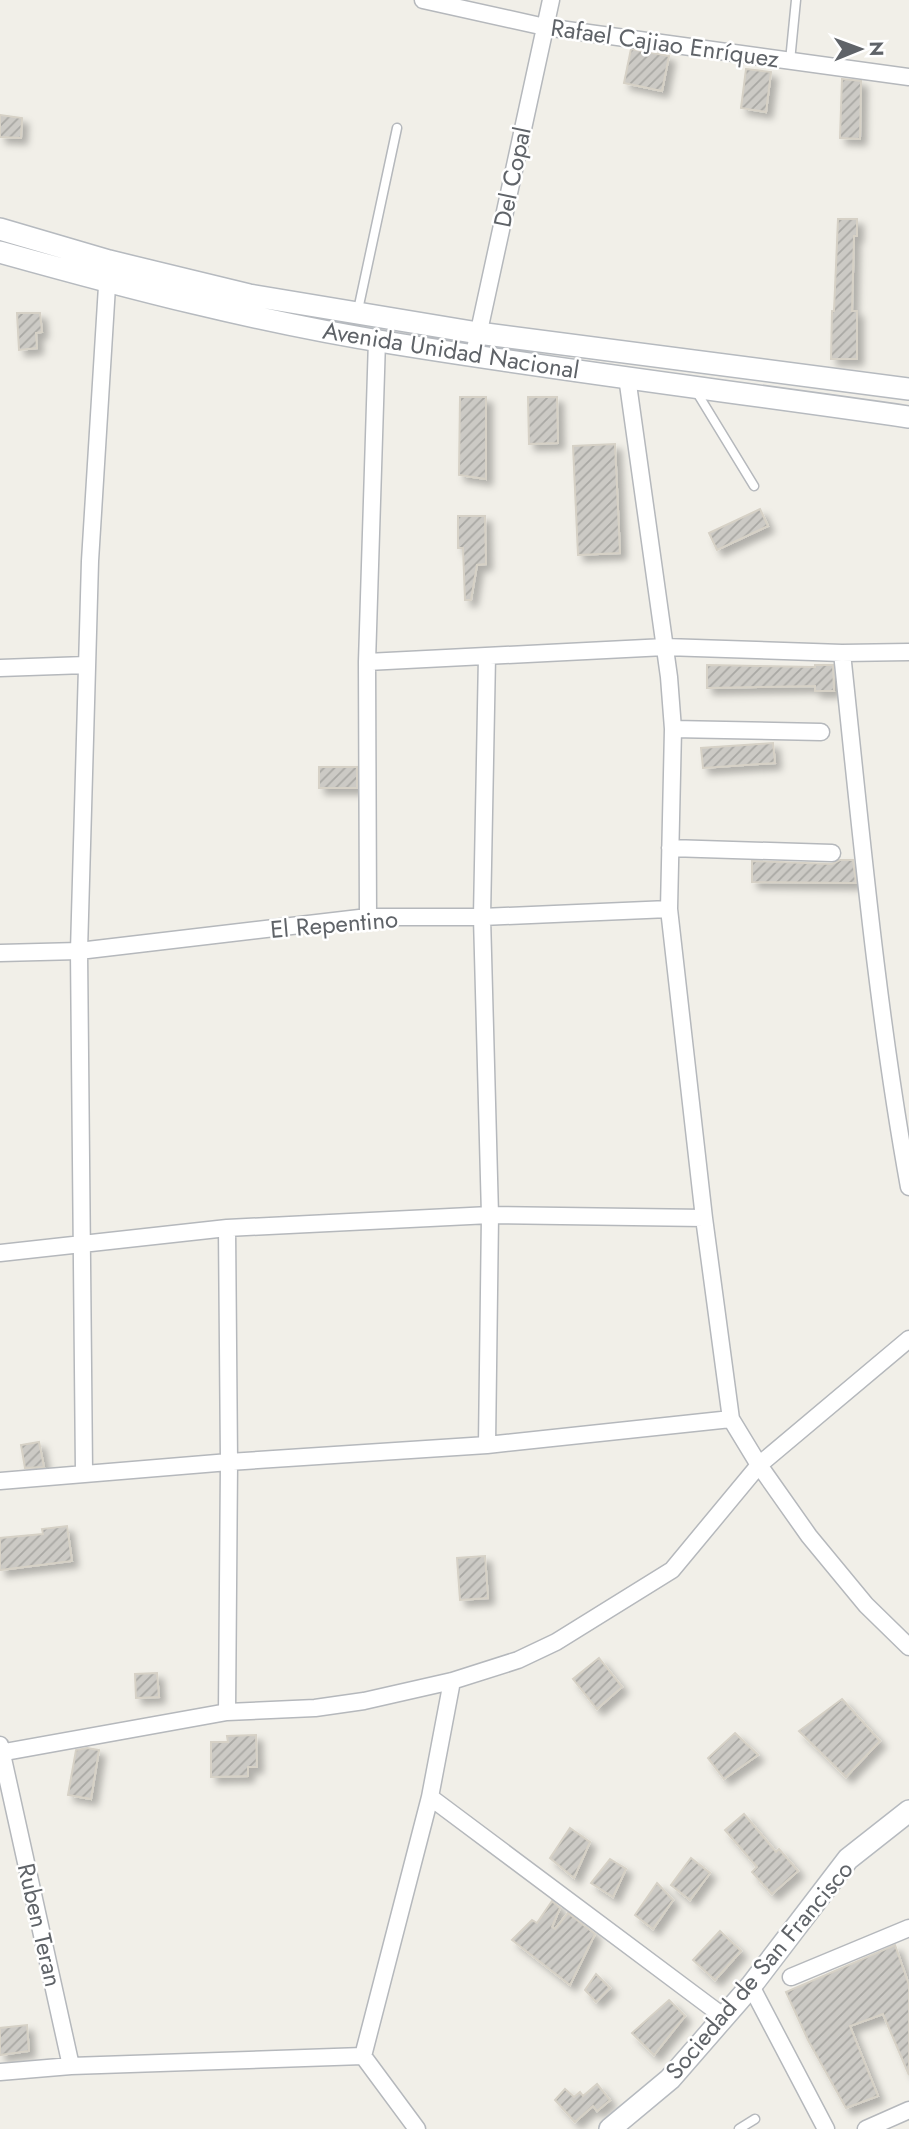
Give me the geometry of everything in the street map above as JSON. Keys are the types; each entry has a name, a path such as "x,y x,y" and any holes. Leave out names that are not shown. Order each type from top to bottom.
{"main road":[{"name":"Avenida Unidad Nacional","path":"0,229 108,272 257,318 377,341 909,417"},
{"name":"Avenida Unidad Nacional","path":"0,252 478,332 909,389"},
{"name":"Sociedad de San Francisco","path":"610,2129 670,2079 751,1986 848,1859 909,1811"}],"street":[{"name":"Rafael Cajiao Enríquez","path":"423,0 545,27 909,77"},
{"name":"Del Copal","path":"474,354 551,0"},
{"path":"84,1472 79,951 86,665 108,272"},
{"path":"368,917 366,662 377,341"},
{"path":"626,377 670,677 673,729 669,909 704,1218 732,1419 759,1465 809,1536 866,1605 909,1647"},
{"path":"366,662 665,647 842,653 909,652"},
{"path":"842,653 871,921 897,1118 909,1187"},
{"path":"487,656 482,917 489,1215 487,1445"},
{"path":"0,668 86,665"},
{"path":"673,729 821,732"},
{"path":"670,848 832,853"},
{"name":"El Repentino","path":"0,953 79,951 368,917 482,917 669,909"},
{"path":"0,1253 227,1228 489,1215 704,1218"},
{"path":"227,1228 227,1712"},
{"path":"1,1750 227,1712 363,1701 452,1681 518,1660 556,1642 672,1570 759,1465 909,1339"},
{"path":"0,1481 84,1472 487,1445 732,1419"},
{"path":"363,2056 430,1797 452,1681"},
{"name":"Ruben Teran","path":"1,1750 71,2066"},
{"path":"430,1797 724,2017"},
{"path":"880,1832 909,1827"},
{"path":"791,1977 909,1928"},
{"path":"751,1986 826,2129"},
{"path":"0,2072 71,2066 363,2056"},
{"path":"363,2056 417,2129"},
{"path":"866,2129 909,2110"}],"lane":[{"path":"790,61 796,0"},
{"path":"357,313 397,128"},
{"path":"693,386 754,486"},
{"path":"739,2129 755,2119"}],"building":[{"path":"631,49 669,56 662,91 624,83"},
{"path":"746,69 771,72 766,112 741,108"},
{"path":"842,79 861,81 860,139 840,138"},
{"path":"0,115 22,118 21,138 0,137"},
{"path":"838,219 857,219 852,311 857,311 857,359 831,359"},
{"path":"17,313 40,313 42,332 36,333 37,348 19,350"},
{"path":"460,397 486,397 486,479 459,475"},
{"path":"528,397 557,397 558,443 529,444"},
{"path":"615,444 620,553 578,555 573,446"},
{"path":"760,509 768,526 717,550 709,533"},
{"path":"458,516 485,516 486,564 477,565 471,600 465,600 463,548 458,548"},
{"path":"707,665 833,665 834,691 815,691 815,686 707,688"},
{"path":"773,743 775,763 703,768 701,748"},
{"path":"319,767 357,767 357,788 319,788"},
{"path":"840,860 853,860 856,883 752,882 752,861 832,864"},
{"path":"39,1442 44,1467 25,1468 21,1445"},
{"path":"67,1526 72,1561 0,1570 0,1538 43,1534 42,1529"},
{"path":"485,1556 488,1598 460,1600 457,1558"},
{"path":"599,1658 622,1687 597,1709 573,1679"},
{"path":"157,1673 159,1697 136,1698 135,1674"},
{"path":"842,1699 880,1741 846,1777 799,1731"},
{"path":"735,1733 758,1755 724,1779 708,1758"},
{"path":"256,1735 257,1767 248,1767 248,1776 211,1777 211,1742 228,1742 227,1736"},
{"path":"76,1750 99,1750 91,1799 68,1795"},
{"path":"744,1814 776,1852 779,1849 798,1871 772,1894 752,1872 757,1867 725,1830"},
{"path":"570,1828 590,1842 574,1878 550,1858"},
{"path":"691,1858 710,1873 690,1900 671,1885"},
{"path":"610,1859 626,1869 613,1897 591,1883"},
{"path":"657,1883 673,1900 653,1929 635,1915"},
{"path":"552,1901 560,1908 552,1927 555,1929 568,1913 595,1934 570,1985 512,1940 532,1920 537,1923"},
{"path":"720,1931 741,1951 715,1980 693,1960"},
{"path":"895,1945 909,1985 909,2075 883,2014 850,2026 878,2096 846,2108 808,2040 786,1992"},
{"path":"596,1974 610,1988 596,2002 585,1990"},
{"path":"669,2000 685,2016 654,2055 632,2033"},
{"path":"27,2025 29,2051 0,2055 0,2028"},
{"path":"597,2084 610,2100 597,2111 593,2106 575,2122 555,2100 565,2089 574,2097 580,2092 583,2096"}]}
